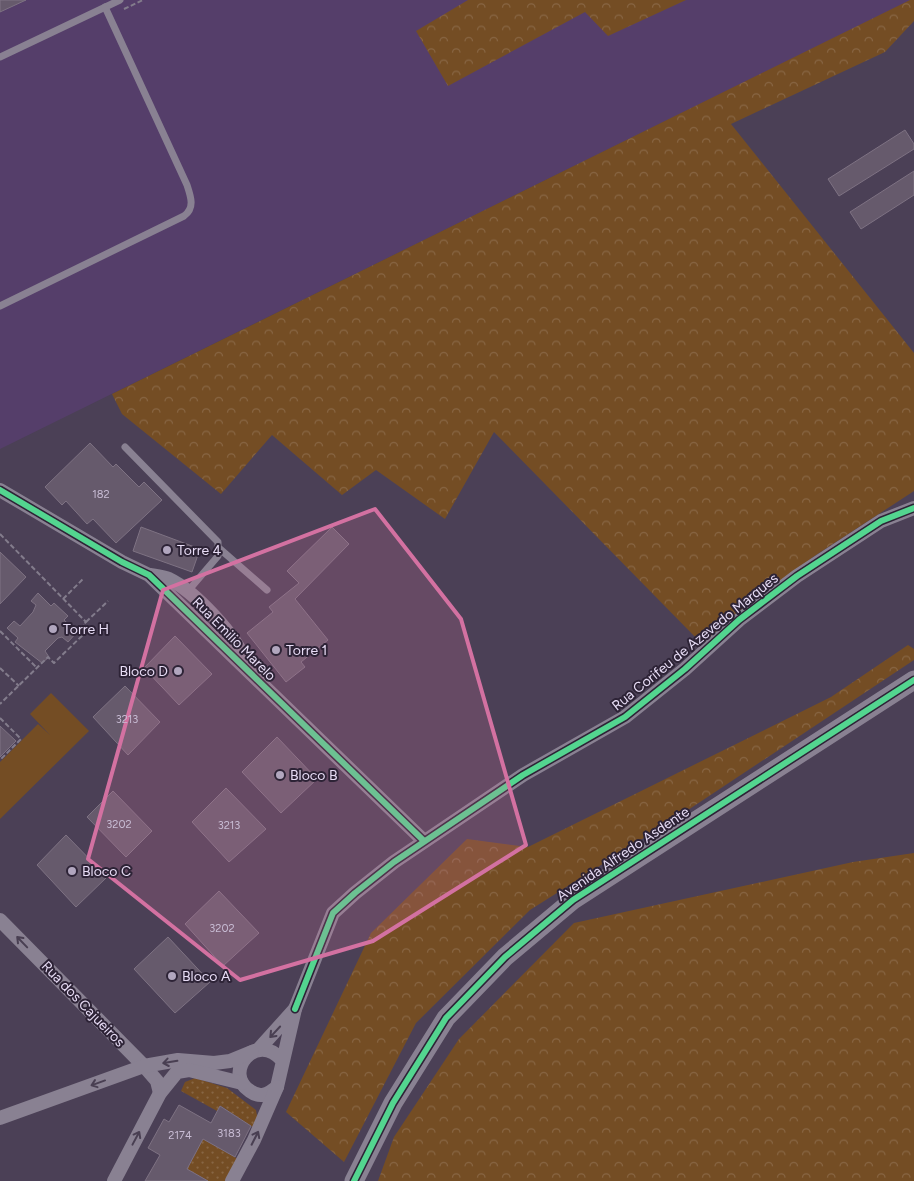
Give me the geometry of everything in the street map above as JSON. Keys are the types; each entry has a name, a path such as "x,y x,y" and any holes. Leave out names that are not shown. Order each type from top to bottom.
{"street":[{"name":"Rua Emilio Marelo","path":"0,490 183,596 215,628 248,672 424,842"},
{"name":"Rua Corifeu de Azevedo Marques","path":"294,1009 333,913 355,893 424,842 522,775 625,716 685,669 738,620 797,576 881,521 914,508"},
{"name":"Avenida Alfredo Asdente","path":"354,1181 393,1103 446,1018 505,957 574,900 914,680"},
{"name":"Rua dos Cajueiros","path":"0,920 144,1066 157,1081 160,1093"},
{"path":"277,1087 266,1095 258,1095 246,1088 242,1083 240,1069 242,1062 255,1051 294,1009"},
{"path":"232,1181 254,1140 277,1087 294,1009"},
{"path":"0,1118 144,1066 178,1060 214,1063 230,1061 255,1051 272,1052 282,1060"},
{"path":"114,1181 160,1093 177,1072 189,1070 242,1083"}],"lane":[{"path":"0,57 120,0"},
{"path":"0,306 184,216 191,209 192,201 188,186 105,7"},
{"path":"125,447 218,542 220,549 218,556 183,596"},
{"path":"220,549 267,590"}],"path":[{"path":"0,534 86,622"},
{"path":"63,599 84,578"},
{"path":"0,704 48,657 54,663 88,630 83,625 108,601"},
{"path":"0,631 37,668"},
{"path":"0,668 19,686"},
{"path":"0,718 21,739 0,760"}],"highlighted area":[{"path":"375,509 461,619 526,845 373,941 240,980 88,859 163,590"}],"shaded area":[{"path":"0,0 911,0 0,449"}],"green space":[{"path":"468,0 686,0 608,36 585,12 448,86 416,31"},
{"path":"910,0 914,0 914,21 885,52 731,124 914,353 914,491 813,557 703,645 494,432 445,519 376,470 342,495 272,435 221,494 122,414 112,394"},
{"path":"908,645 914,649 914,660 691,808 530,910 416,1023 344,1162 286,1112 371,933 467,839 528,847 831,697"},
{"path":"51,693 89,731 0,819 0,762 38,724 50,735 30,714"},
{"path":"914,853 914,1181 378,1181 394,1137 459,1039 574,923 853,862"},
{"path":"195,1078 227,1088 256,1110 258,1122 254,1128 221,1106 217,1111 181,1091 185,1082"},
{"path":"203,1139 238,1159 227,1181 208,1181 187,1169"}],"building":[{"path":"0,0 26,0 0,12"},
{"path":"905,130 914,144 914,149 839,196 828,179"},
{"path":"914,171 914,195 861,229 850,212"},
{"path":"90,443 113,467 116,464 139,487 144,482 162,500 116,543 93,519 87,524 66,501 62,505 45,487"},
{"name":"Torre 4","path":"141,527 200,549 192,572 133,551"},
{"path":"332,527 349,544 295,599 328,640 301,662 305,667 286,682 247,633 273,612 269,607 299,583 287,571"},
{"path":"0,552 26,577 0,604"},
{"name":"Torre H","path":"38,593 51,606 54,603 68,616 64,620 77,632 68,642 62,637 58,638 45,651 49,657 42,663 15,642 18,638 7,628 14,621 20,626 33,612 36,605 31,601"},
{"name":"Bloco D","path":"175,636 212,674 179,705 144,668"},
{"path":"125,686 160,722 128,755 93,717"},
{"path":"0,726 16,741 0,757"},
{"name":"Bloco B","path":"277,737 317,779 281,813 242,772"},
{"path":"226,788 266,829 229,862 192,822"},
{"path":"113,791 152,831 126,857 87,817"},
{"name":"Bloco C","path":"66,835 107,877 76,907 37,865"},
{"path":"219,891 259,933 223,966 185,924"},
{"name":"Bloco A","path":"168,937 210,982 175,1013 134,969"},
{"path":"179,1105 211,1123 220,1106 251,1126 235,1157 203,1139 187,1169 208,1181 145,1181 160,1155 148,1148 164,1119 169,1122"}],"cycle path":[{"path":"0,490 122,562 149,575 424,841"},
{"path":"295,1009 333,913 355,893 394,862 523,775 625,717 685,669 739,620 797,576 881,521 914,508"},
{"path":"354,1181 393,1103 446,1018 505,957 573,900 914,680"}],"place":[{"name":"Torre 4","path":"167,550"},
{"name":"Torre H","path":"53,629"},
{"name":"Torre 1","path":"276,650"},
{"name":"Bloco D","path":"178,671"},
{"name":"Bloco B","path":"280,775"},
{"name":"Bloco C","path":"72,871"},
{"name":"Bloco A","path":"172,976"}]}
